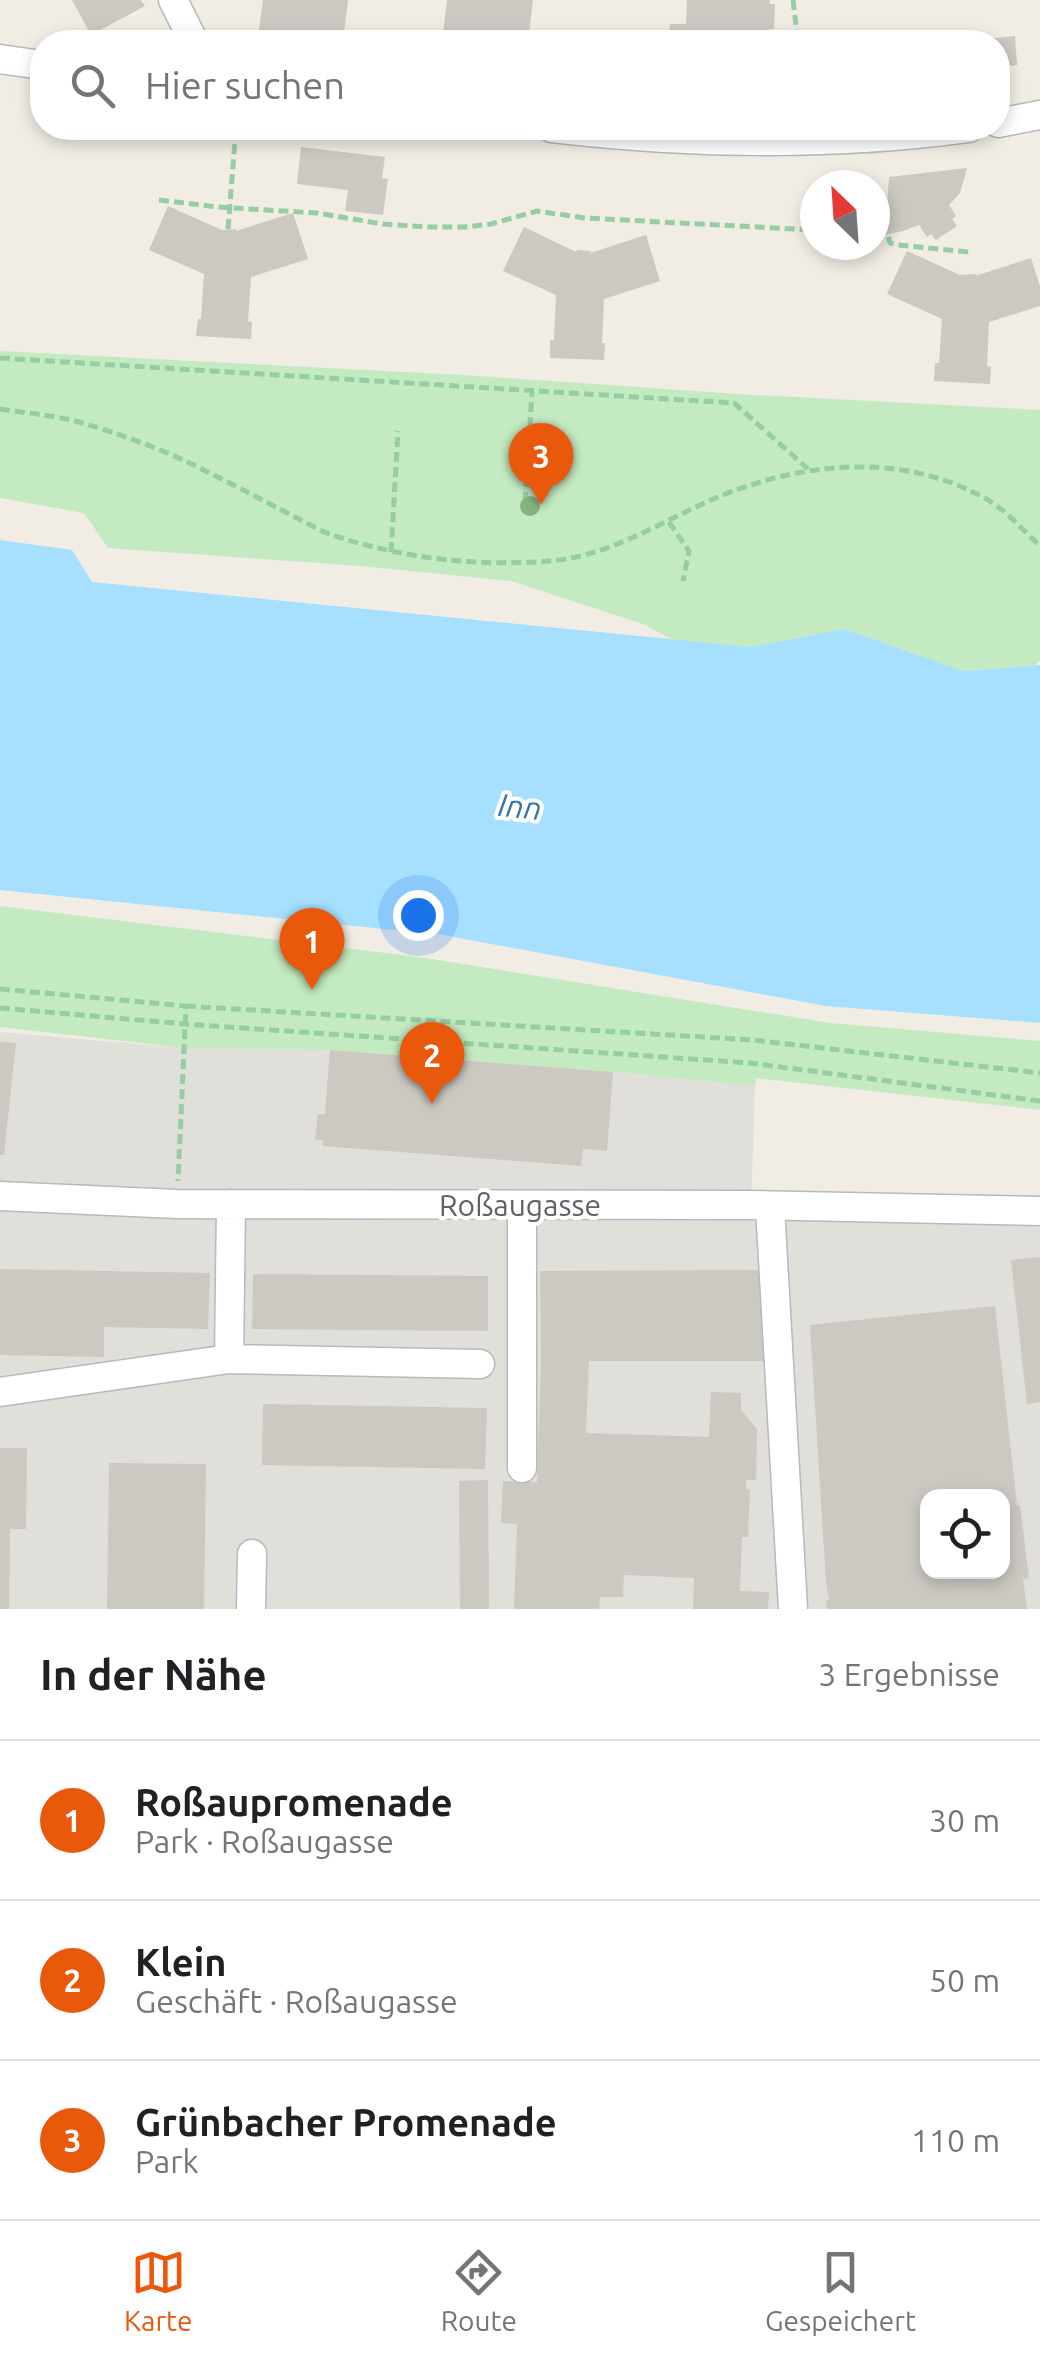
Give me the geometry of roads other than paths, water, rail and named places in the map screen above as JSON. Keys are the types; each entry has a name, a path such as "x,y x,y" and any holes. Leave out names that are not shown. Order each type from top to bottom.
{"street":[{"path":"172,0 188,30"},
{"path":"0,59 30,63"},
{"path":"1010,121 1040,115"},
{"path":"684,140 822,140"},
{"name":"Roßaugasse","path":"0,1196 231,1204 750,1205 1040,1211"},
{"path":"229,1359 231,1204"},
{"path":"522,1206 522,1468"},
{"path":"770,1207 793,1609"},
{"path":"0,1392 229,1359 480,1364"},
{"path":"251,1609 252,1554"}],"water":[{"name":"Inn","path":"0,540 72,550 92,582 750,647 845,629 963,671 1040,665 1040,1023 826,1006 443,935 0,890"}],"place":[{"name":"Grünbacher Promenade","path":"541,505"},
{"name":"Roßaupromenade","path":"312,990"},
{"name":"Klein","path":"432,1104"}]}
